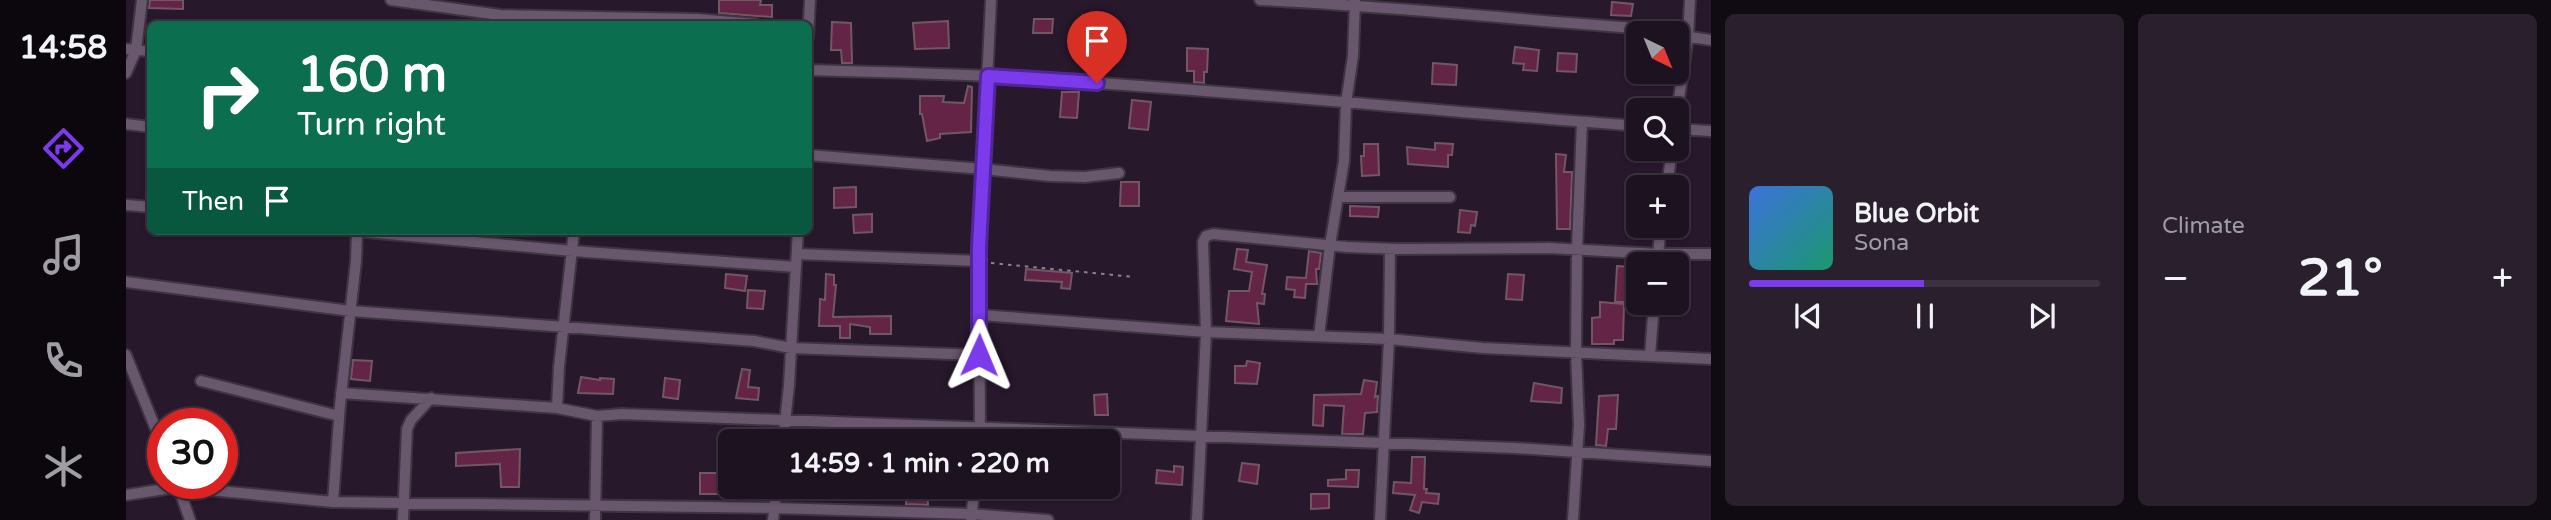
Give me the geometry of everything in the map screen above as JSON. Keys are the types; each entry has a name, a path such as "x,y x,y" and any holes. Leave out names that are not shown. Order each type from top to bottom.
{"street":[{"path":"126,73 142,0"},
{"path":"391,0 499,15 590,20 720,21"},
{"path":"809,21 810,0"},
{"path":"982,427 979,355 980,261 991,0"},
{"path":"1260,0 1355,2 1430,13 1626,27"},
{"path":"1689,21 1690,0"},
{"path":"1319,335 1330,245 1345,161 1346,103 1353,56 1355,2"},
{"path":"1689,37 1711,40"},
{"path":"812,70 988,76 1299,97 1626,125"},
{"path":"1573,520 1579,425 1576,352 1577,249 1582,121"},
{"path":"126,124 147,127"},
{"path":"1689,130 1711,131"},
{"path":"812,155 1050,177 1119,173"},
{"path":"1339,197 1450,197"},
{"path":"126,205 147,207"},
{"path":"1197,520 1206,332 1203,242 1206,236 1213,234 1390,249 1577,249 1626,255"},
{"path":"333,502 357,235"},
{"path":"400,235 796,267"},
{"path":"557,408 574,235"},
{"path":"784,429 798,235"},
{"path":"1380,520 1390,339 1390,249"},
{"path":"797,254 980,261"},
{"path":"1689,256 1711,254"},
{"path":"126,282 351,311 754,341 791,348 979,355"},
{"path":"980,315 1206,332 1319,335 1483,348 1711,359"},
{"path":"1650,356 1653,315"},
{"path":"126,355 147,408"},
{"path":"201,381 339,416"},
{"path":"341,393 557,408 597,416 622,414 1515,447 1711,461"},
{"path":"403,520 407,429 411,420 430,398"},
{"path":"595,520 597,416"},
{"path":"126,495 147,491"},
{"path":"238,492 333,502 775,508 1048,520"},
{"path":"183,499 190,520"},
{"path":"774,520 776,499"},
{"path":"971,517 973,499"}],"path":[{"path":"980,261 1134,277"}],"building":[{"path":"150,0 183,0 183,9 149,8"},
{"path":"719,0 761,0 760,5 772,5 772,17 719,13"},
{"path":"1612,2 1633,4 1631,16 1611,15"},
{"path":"1083,15 1099,18 1096,34 1081,31"},
{"path":"1034,19 1053,19 1052,33 1033,33"},
{"path":"948,21 949,48 915,49 913,23"},
{"path":"832,22 851,23 852,63 842,63 841,50 831,50"},
{"path":"1515,47 1539,50 1537,71 1523,70 1524,64 1513,63"},
{"path":"1187,48 1208,49 1204,83 1194,82 1194,71 1187,71"},
{"path":"1558,53 1577,54 1576,72 1557,71"},
{"path":"1433,63 1457,65 1456,85 1432,84"},
{"path":"968,86 972,87 971,132 940,134 940,138 927,141 920,114 920,96 944,96 943,102 964,103"},
{"path":"1062,92 1079,92 1077,118 1060,117"},
{"path":"1132,100 1151,102 1148,130 1129,128"},
{"path":"1435,143 1453,144 1452,155 1448,155 1448,167 1408,164 1407,147 1435,150"},
{"path":"1364,144 1378,144 1379,175 1362,176 1361,156 1364,156"},
{"path":"1556,154 1566,155 1564,172 1572,172 1570,229 1557,229"},
{"path":"1121,182 1139,182 1139,206 1120,206"},
{"path":"856,187 856,207 834,208 834,188"},
{"path":"1350,206 1379,207 1378,217 1350,216"},
{"path":"1460,210 1477,212 1475,226 1471,225 1470,233 1458,232"},
{"path":"872,214 872,232 854,233 853,215"},
{"path":"1237,249 1248,250 1246,262 1267,265 1262,294 1265,294 1264,304 1257,303 1259,324 1226,321 1229,291 1249,291 1252,272 1234,269"},
{"path":"1309,251 1321,253 1319,269 1316,269 1317,284 1306,284 1305,298 1294,297 1295,290 1286,289 1287,277 1306,278"},
{"path":"1617,266 1626,267 1626,302 1615,302"},
{"path":"1026,269 1072,273 1070,289 1061,288 1062,282 1025,280"},
{"path":"726,274 747,276 745,291 725,288"},
{"path":"826,274 834,275 836,285 833,317 891,316 891,334 870,334 870,327 850,324 850,338 840,338 840,326 819,326 820,299 825,300"},
{"path":"1508,274 1524,275 1522,300 1506,299"},
{"path":"748,290 765,291 763,309 747,308"},
{"path":"1600,302 1624,304 1623,340 1614,340 1614,344 1592,344 1592,318 1600,317"},
{"path":"353,360 372,361 370,381 351,379"},
{"path":"1247,361 1260,363 1257,384 1235,383 1235,366 1246,366"},
{"path":"742,369 750,370 748,387 759,388 758,400 736,398"},
{"path":"581,377 614,379 613,394 578,393"},
{"path":"665,378 680,380 678,399 663,397"},
{"path":"1364,380 1377,382 1375,397 1378,396 1377,412 1365,413 1363,434 1342,434 1344,406 1324,405 1323,426 1313,425 1314,395 1361,394"},
{"path":"1534,383 1562,388 1561,403 1531,401"},
{"path":"1107,394 1108,415 1095,415 1094,395"},
{"path":"1618,395 1616,429 1608,429 1606,446 1596,445 1599,396"},
{"path":"520,449 519,487 501,487 500,464 456,466 456,453"},
{"path":"1412,457 1425,457 1424,489 1427,489 1426,493 1439,494 1438,504 1422,502 1419,513 1410,510 1415,495 1393,493 1394,482 1411,483"},
{"path":"1242,463 1259,465 1257,484 1239,481"},
{"path":"1174,466 1183,467 1182,485 1156,483 1157,470 1174,472"},
{"path":"1346,470 1359,470 1358,487 1328,486 1328,480 1346,479"},
{"path":"700,473 718,473 718,494 700,494"},
{"path":"1311,494 1329,494 1329,508 1311,509"},
{"path":"906,499 928,499 928,505 906,504"}],"route":[{"path":"979,355 979,247 988,76 1097,83"}]}
